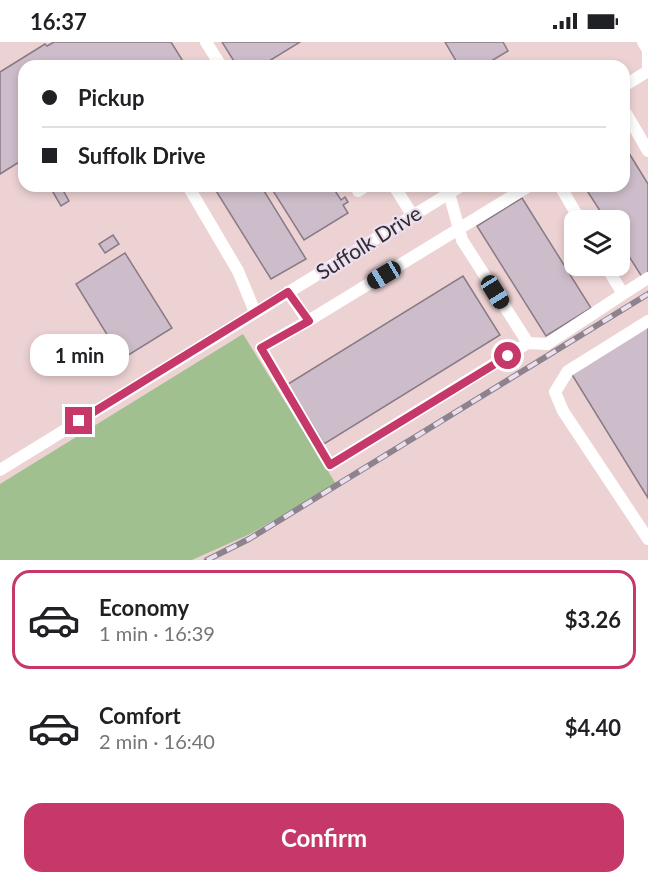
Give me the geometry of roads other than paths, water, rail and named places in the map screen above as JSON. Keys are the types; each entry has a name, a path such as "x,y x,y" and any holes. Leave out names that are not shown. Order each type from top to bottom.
{"street":[{"path":"206,42 217,60"},
{"path":"630,82 648,71 648,50 643,42"},
{"path":"630,128 648,152"},
{"path":"192,192 238,271 255,312"},
{"path":"398,192 413,216"},
{"path":"519,192 261,348 330,465 528,343 547,344 648,278"},
{"path":"564,192 574,210"},
{"path":"449,193 462,240 528,343"},
{"name":"Suffolk Drive","path":"0,470 449,193"},
{"path":"612,276 623,294"},
{"path":"288,292 309,321"},
{"path":"648,321 568,370 555,392 563,411 648,539"}],"railway":[{"path":"207,560 249,539 648,294"}]}
